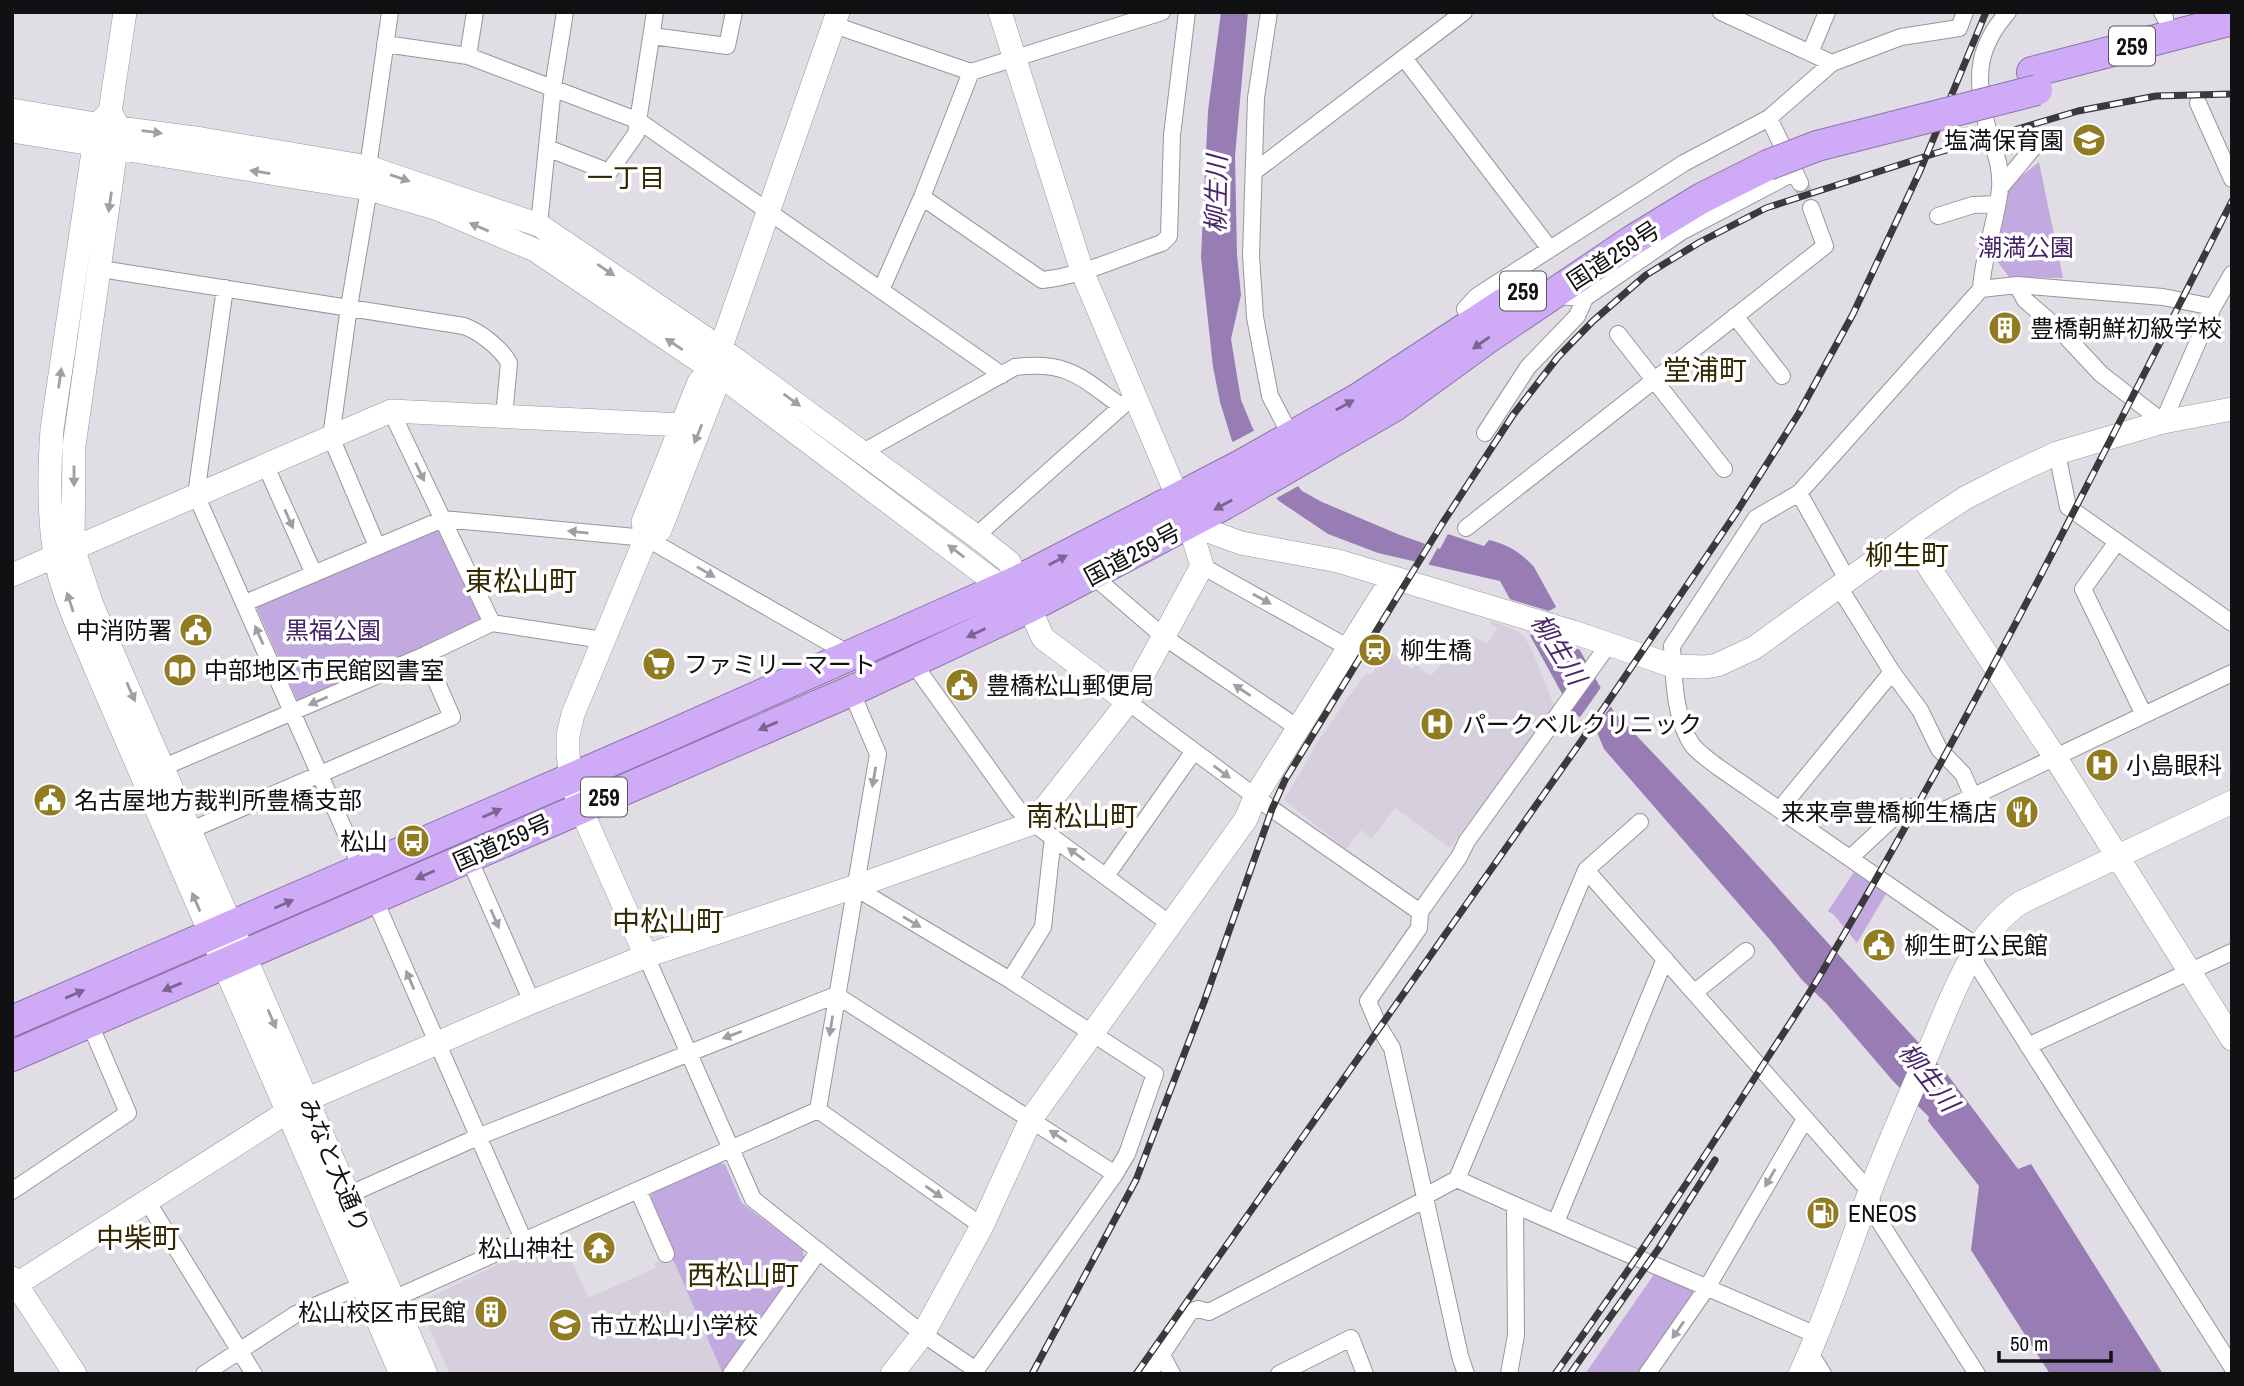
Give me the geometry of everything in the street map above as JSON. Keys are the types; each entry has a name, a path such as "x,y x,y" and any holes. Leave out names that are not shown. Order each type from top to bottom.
{"highway":[{"name":"国道259号","path":"1293,445 1393,407 1551,295 1702,198 1781,167 1817,146 2232,20"},
{"name":"国道259号","path":"2035,81 2232,40"},
{"name":"国道259号","path":"12,1021 851,655 1016,593 1183,511 1249,475 1359,398 1689,185 1781,167"},
{"name":"国道259号","path":"12,1056 913,663 1016,593 1092,575 1183,511"}],"street":[{"path":"125,12 107,132 52,429 49,475 64,552 92,605 105,662 143,776 170,839 221,931"},
{"path":"377,547 331,437 390,12"},
{"path":"468,56 475,12"},
{"path":"539,225 565,12"},
{"path":"547,148 609,172 636,134 655,12"},
{"path":"652,36 727,46 734,12"},
{"path":"1000,12 1082,271 1128,401 1183,511 1202,566 1349,648"},
{"path":"854,887 1010,980 1155,1074 1127,1154 1115,1174 975,1372 923,1334 754,1199 580,807 571,779 568,754 571,724 646,538 643,522 699,382 716,359 836,19 971,72 1162,12"},
{"path":"922,197 1042,280 1082,271 1162,243 1169,236 1172,135 1186,12"},
{"path":"1269,12 1256,98 1251,255 1255,317 1270,396 1293,445"},
{"path":"1255,171 1464,12"},
{"path":"1721,12 1832,63"},
{"path":"1810,53 1827,12"},
{"path":"1473,323 1465,309 1477,296 1684,163 1769,117 1832,63 1901,37 1959,28 1965,12"},
{"path":"2008,12 1990,35 1979,65 1986,121 1999,159 1998,196 1982,268 1981,289 1799,494 1756,518 1672,646 1681,719 1686,735 1695,748 1718,767 1850,858 1975,952 2028,1046 2226,1345 2232,1367"},
{"path":"385,44 468,56 639,121 1002,375"},
{"path":"1404,58 1550,249"},
{"path":"881,290 922,197 971,72"},
{"path":"2199,103 2232,179"},
{"path":"12,110 107,132 368,178 539,225 1016,593"},
{"path":"1485,433 1528,367 1577,316 1585,298 1781,167 1769,117"},
{"path":"12,131 107,132"},
{"path":"64,552 74,446 101,268 107,132"},
{"path":"1938,216 1998,196 2038,142"},
{"path":"368,178 535,250 716,359 863,452 1009,562 1016,593 1043,638 1255,797 1420,912"},
{"path":"1466,528 1825,246 1811,208"},
{"path":"101,268 473,329 505,355 509,363 504,416"},
{"path":"2162,422 2213,307 2230,282"},
{"path":"1981,289 2017,285 2163,297 2213,307"},
{"path":"2017,285 2025,300 2060,330 2101,374 2162,422"},
{"path":"225,288 196,495 362,870"},
{"path":"1551,295 1585,298"},
{"path":"1735,316 1782,376"},
{"path":"1618,334 1724,469"},
{"path":"646,538 660,530 713,397 716,359"},
{"path":"863,452 1016,367 1042,364 1062,368 1128,401"},
{"path":"976,536 1128,401"},
{"path":"1183,511 1241,543 1338,561 1572,631 1673,666 1717,665 1754,648 1965,498 2057,453 2162,422 2232,409"},
{"path":"12,575 391,411 682,425"},
{"path":"391,411 492,623"},
{"path":"2057,453 2068,506 2232,623"},
{"path":"265,464 314,574"},
{"path":"1799,494 1843,584 1892,672 1920,710 1939,749 1963,774 1973,797"},
{"path":"245,603 443,519 646,538 851,655"},
{"path":"1909,537 2054,757 2232,1040"},
{"path":"2117,542 2083,589 2144,715"},
{"path":"75,1374 14,1283 297,1106 437,1042 646,956 854,887 1033,823 1128,702 1202,566"},
{"path":"1092,575 1164,637 1298,728"},
{"path":"892,1374 923,1334 982,1226 1031,1119 1246,819 1255,797 1392,579"},
{"path":"143,776 425,655 492,623 603,640"},
{"path":"1466,1374 1424,1200 1392,1048 1368,1001 1419,928 1420,912 1459,857 1467,841 1609,644"},
{"path":"170,839 452,717 425,655"},
{"path":"105,662 164,767 191,830 221,931"},
{"path":"913,663 1017,808 1033,823 1170,924"},
{"path":"1780,809 1892,672"},
{"path":"1850,858 1906,806 1936,814 2232,673"},
{"path":"818,1110 835,995 878,754 851,691"},
{"path":"1105,876 1194,751"},
{"path":"1809,1354 1907,1100 1975,952 2008,911 2020,903 2232,802"},
{"path":"1149,1374 1190,1312 1198,1309 1209,1312 1424,1200 1429,1194 1457,1179 1586,870 1640,822"},
{"path":"1010,980 1043,928 1053,837"},
{"path":"468,856 532,1002"},
{"path":"1586,870 1870,1192 1874,1213 1977,1374"},
{"path":"374,898 524,1241"},
{"name":"みなと大通り","path":"221,931 297,1106 363,1285 409,1371"},
{"path":"1695,992 1746,951"},
{"path":"2028,1046 2232,951"},
{"path":"1556,1222 1665,959"},
{"path":"348,1195 480,1136 835,995"},
{"path":"835,995 1115,1174"},
{"path":"12,1191 128,1113 89,1023"},
{"name":"みなと大通り","path":"297,1106 348,1195 393,1298 409,1371"},
{"path":"393,1298 818,1110"},
{"path":"818,1110 982,1226"},
{"path":"1647,1374 1708,1286 1805,1119"},
{"path":"1457,1179 1708,1286 1809,1354 1823,1374"},
{"path":"638,1190 666,1254"},
{"path":"147,1201 254,1374"},
{"path":"1509,1374 1516,1335 1515,1206"},
{"path":"731,1374 819,1251"},
{"path":"204,1374 296,1314 363,1285"},
{"path":"1279,1374 1351,1338 1365,1374"},
{"path":"1162,1355 1172,1374"}],"shaded area":[{"name":"パークベルクリニック","path":"1492,621 1523,635 1531,648 1555,708 1450,848 1395,808 1372,839 1361,830 1346,849 1284,800 1319,740 1366,673 1371,675 1387,649 1412,669 1416,665 1431,676 1463,639 1471,635 1487,644 1497,628 1490,624"},
{"name":"市立松山小学校","path":"541,1244 548,1261 568,1252 588,1298 656,1268 654,1263 671,1255 723,1374 450,1374 418,1303"}],"green space":[{"name":"潮満公園","path":"2039,162 2063,278 2009,277 1993,256 2008,187"},
{"name":"黒福公園","path":"434,529 441,532 481,619 479,625 302,702 297,700 257,609 258,604"},
{"path":"1854,872 1886,894 1857,943 1828,911"},
{"path":"718,1162 725,1164 742,1203 803,1250 804,1257 723,1374 648,1202 652,1193"},
{"path":"1655,1273 1693,1289 1695,1296 1639,1374 1585,1374"}],"water":[{"name":"柳生川","path":"1221,12 1248,12 1235,156 1237,254 1241,295 1231,339 1241,400 1253,429 1302,491 1322,502 1440,549 1448,534 1484,546 1489,540 1496,542 1514,550 1534,567 1614,712 1710,813 1947,1074 2018,1169 2031,1164 2163,1374 2050,1374 1971,1250 1979,1186 1928,1121 1929,1117 1802,980 1604,749 1597,732 1571,710 1500,581 1378,553 1328,534 1279,501 1250,474 1232,441 1220,402 1213,367 1201,257 1208,111"}],"pier":[{"path":"1257,429 1302,484 1273,500 1246,474 1229,444"},
{"path":"1447,531 1427,567 1414,564 1427,541 1439,545"},
{"name":"柳生橋","path":"1509,599 1549,611 1558,606 1581,650 1528,634"},
{"path":"1602,686 1613,703 1592,733 1578,720"}],"tunnel":[{"path":"1800,183 1811,208"}],"railway":[{"path":"1136,1374 1582,740 1736,513 1799,413 1853,314 1920,171 1986,12"},
{"path":"1032,1374 1136,1180 1285,780 1442,524 1513,415 1558,357 1593,321 1646,275 1700,242 1766,208 2078,111 2156,96 2232,94"},
{"path":"1555,1374 1690,1177 1801,1006 1886,861 1989,675 2232,201"},
{"path":"1570,1374 1659,1248 1715,1160"}],"place":[{"name":"塩満保育園","path":"2089,140"},
{"name":"豊橋朝鮮初級学校","path":"2005,328"},
{"name":"中消防署","path":"196,630"},
{"name":"柳生橋","path":"1375,650"},
{"name":"ファミリーマート","path":"659,664"},
{"name":"中部地区市民館図書室","path":"180,670"},
{"name":"豊橋松山郵便局","path":"962,685"},
{"name":"パークベルクリニック","path":"1437,724"},
{"name":"小島眼科","path":"2102,765"},
{"name":"名古屋地方裁判所豊橋支部","path":"50,800"},
{"name":"来来亭豊橋柳生橋店","path":"2022,812"},
{"name":"松山","path":"413,841"},
{"name":"柳生町公民館","path":"1879,945"},
{"name":"ENEOS","path":"1823,1213"},
{"name":"松山神社","path":"599,1248"},
{"name":"松山校区市民館","path":"491,1312"},
{"name":"市立松山小学校","path":"565,1325"}],"district":[{"name":"一丁目","path":"626,177"},
{"name":"堂浦町","path":"1705,370"},
{"name":"柳生町","path":"1907,555"},
{"name":"東松山町","path":"521,581"},
{"name":"南松山町","path":"1082,816"},
{"name":"中松山町","path":"668,921"},
{"name":"中柴町","path":"138,1238"},
{"name":"西松山町","path":"743,1275"}]}
